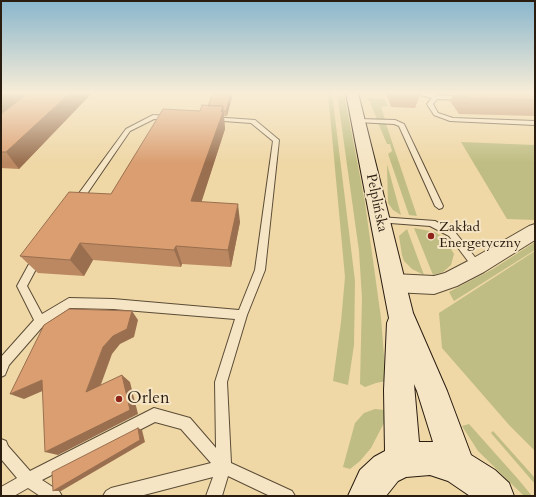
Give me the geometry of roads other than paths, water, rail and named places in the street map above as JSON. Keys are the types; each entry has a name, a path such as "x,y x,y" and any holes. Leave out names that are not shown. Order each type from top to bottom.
{"main road":[{"name":"Pelplińska","path":"358,116 400,314 432,391 458,467"},
{"name":"Pelplińska","path":"400,314 399,390 403,460"},
{"path":"366,496 373,483 386,469 403,460 430,458 458,467 482,483 496,496"}],"street":[{"path":"393,283 434,285 450,280 477,266 535,231"}],"lane":[{"path":"442,116 452,120 535,123"},
{"path":"71,210 128,130 153,117 176,118"},
{"path":"207,119 253,121 276,140 260,270 242,315 221,382 224,467 214,496"},
{"path":"359,121 395,122 402,125 439,206"},
{"path":"380,220 432,223 452,234 477,266"},
{"path":"40,320 22,286 44,247"},
{"path":"1,371 4,362 40,320 69,304 113,304 242,315"},
{"path":"1,496 28,480 154,415 185,423 224,467 287,496"},
{"path":"1,446 3,451 28,480 54,496"},
{"path":"111,496 224,467"}],"place":[{"name":"Zakład Energetyczny","path":"431,236"},
{"name":"Orlen","path":"119,399"}]}
